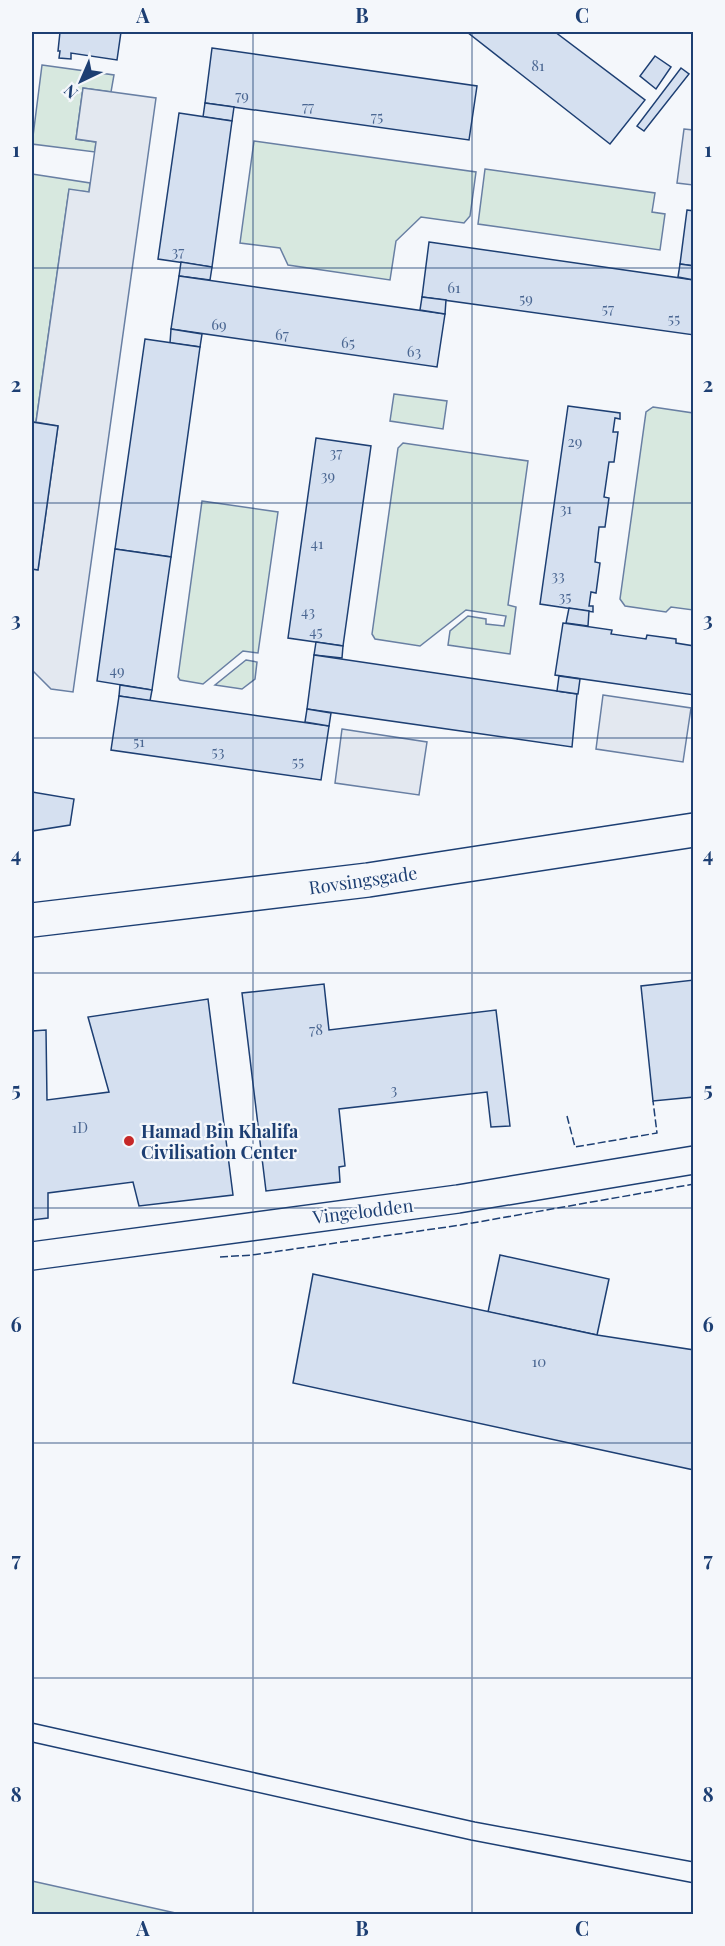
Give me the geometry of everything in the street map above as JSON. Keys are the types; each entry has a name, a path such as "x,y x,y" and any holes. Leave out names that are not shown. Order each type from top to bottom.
{"street":[{"name":"Rovsingsgade","path":"32,920 368,880 693,830"},
{"name":"Vingelodden","path":"32,1256 458,1199 693,1160"}],"shaded area":[{"path":"42,65 114,75 111,92 83,88 76,139 96,142 95,152 32,144"},
{"path":"83,88 156,98 73,692 51,689 32,670 32,569 38,570 58,426 36,422 69,189 89,192 96,142 76,139"},
{"path":"684,129 693,130 693,185 677,183"},
{"path":"254,141 476,172 470,216 464,223 421,217 396,241 390,280 288,265 280,248 240,243"},
{"path":"485,169 655,193 652,212 665,214 660,250 478,224"},
{"path":"32,174 90,183 89,192 69,190 36,422 32,422"},
{"path":"394,394 447,401 443,429 390,421"},
{"path":"653,407 693,413 693,610 671,607 666,612 625,606 620,599 646,412"},
{"path":"403,443 528,461 508,605 516,607 510,654 448,645 450,631 468,616 486,619 486,624 504,626 506,616 466,610 420,646 375,639 372,634 398,448"},
{"path":"202,501 278,512 258,653 243,651 203,684 180,680 178,677"},
{"path":"246,660 257,662 255,679 242,689 215,685"},
{"path":"603,695 691,708 683,762 596,749"},
{"path":"342,729 427,742 419,795 335,783"},
{"path":"32,1881 180,1914 32,1914"}],"building":[{"path":"60,32 121,32 117,60 71,53 71,59 59,58"},
{"path":"467,32 555,32 645,100 610,144"},
{"path":"212,48 477,86 469,140 205,103"},
{"path":"655,56 671,67 656,89 640,76"},
{"path":"681,68 689,74 644,131 637,126"},
{"path":"205,103 234,107 232,121 203,117"},
{"path":"179,113 232,121 212,267 158,259"},
{"path":"687,210 694,211 694,266 680,264"},
{"path":"429,242 694,280 694,335 422,297"},
{"path":"181,262 212,267 210,280 179,276"},
{"path":"680,264 694,266 694,280 678,277"},
{"path":"179,276 445,314 437,367 171,329"},
{"path":"422,297 446,300 445,314 420,310"},
{"path":"171,329 202,334 200,347 170,343"},
{"path":"145,339 200,347 171,557 115,549"},
{"path":"568,406 620,413 620,419 615,418 613,432 618,432 614,462 609,462 604,497 609,498 605,527 599,527 595,562 600,563 596,593 591,592 589,606 593,606 593,612 540,604"},
{"path":"32,422 58,426 38,570 32,569"},
{"path":"316,438 371,446 343,646 288,638"},
{"path":"115,549 171,557 152,690 97,681"},
{"path":"569,608 589,611 588,626 566,623"},
{"path":"563,623 612,630 611,634 646,639 647,635 676,639 676,643 694,646 694,695 555,675"},
{"path":"316,642 343,646 342,658 314,655"},
{"path":"314,655 577,694 572,747 307,709"},
{"path":"559,676 580,679 578,694 557,691"},
{"path":"120,685 152,690 150,701 119,696"},
{"path":"119,696 329,726 321,780 111,750"},
{"path":"307,709 331,713 329,726 305,722"},
{"path":"32,792 74,799 70,825 32,831"},
{"path":"694,980 694,1097 653,1101 641,986"},
{"path":"324,984 329,1030 496,1010 510,1126 491,1127 487,1092 339,1109 345,1166 339,1167 340,1182 266,1191 242,993"},
{"name":"Hamad Bin Khalifa Civilisation Center","path":"208,999 233,1195 139,1206 133,1182 48,1193 48,1218 32,1220 32,1031 46,1030 47,1100 109,1092 88,1017"},
{"path":"500,1255 609,1279 597,1335 488,1312"},
{"path":"313,1274 597,1335 694,1350 694,1470 293,1383"}],"tram line":[{"path":"32,1723 475,1822 694,1862"},
{"path":"32,1742 471,1840 694,1883"}],"fence":[{"path":"567,1116 575,1147 657,1133 653,1101"},
{"path":"220,1257 252,1255 461,1225 694,1184"}],"place":[{"name":"Hamad Bin Khalifa Civilisation Center","path":"129,1141"}]}
